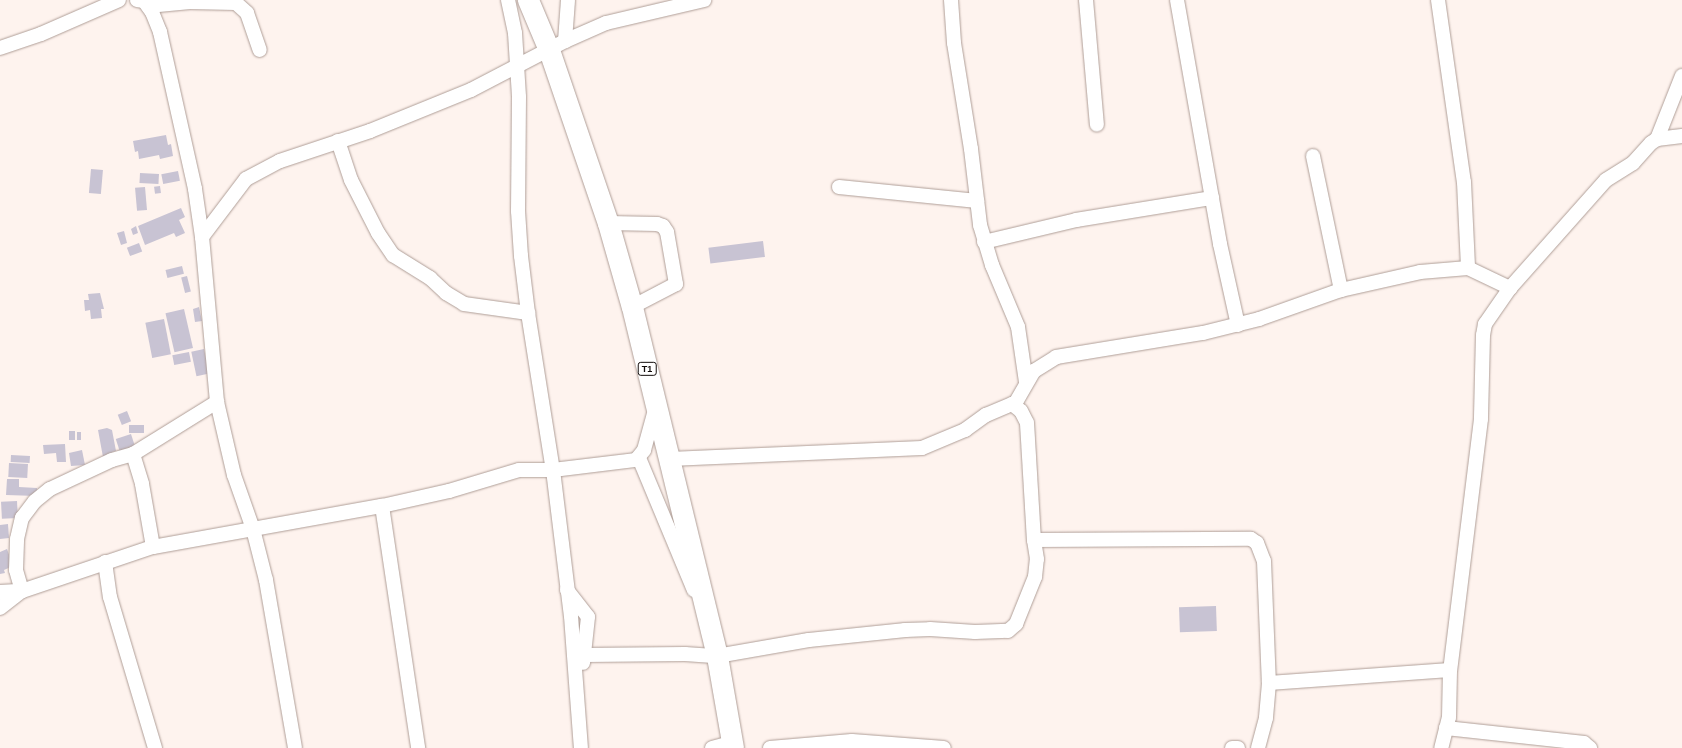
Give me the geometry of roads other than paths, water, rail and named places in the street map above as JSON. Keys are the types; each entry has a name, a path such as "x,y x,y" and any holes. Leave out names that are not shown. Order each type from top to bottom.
{"highway":[{"name":"T1","path":"528,0 557,45 632,307 717,656 725,746"}],"street":[{"path":"0,48 41,34 119,0"},
{"path":"508,0 515,34 517,66 518,211 528,313 553,470 579,698 581,748"},
{"path":"557,45 568,0"},
{"path":"202,237 246,179 280,161 338,141 471,90 557,45 606,23 704,0"},
{"path":"951,0 953,36 984,242 1018,327 1026,382"},
{"path":"1086,0 1097,125"},
{"path":"1177,0 1212,198 1238,325"},
{"path":"1438,0 1464,182 1468,268"},
{"path":"260,50 247,12 236,2 143,3 160,32 194,189 202,237 217,402 234,475 253,529 281,657 295,748"},
{"path":"1657,139 1682,76"},
{"path":"1441,748 1449,716 1450,670 1481,419 1483,334 1485,324 1510,288 1606,180 1633,163 1651,142 1657,139 1682,136"},
{"path":"338,141 351,180 378,233 401,262 423,273 446,293 464,304 528,313"},
{"path":"1313,156 1341,290"},
{"path":"839,187 977,201"},
{"path":"984,242 1076,220 1212,198"},
{"path":"608,223 657,224 663,226 667,232 676,284 632,307"},
{"path":"670,459 922,448 965,430 986,415 1012,404 1021,396 1026,382 1034,371 1043,363 1068,353 1238,325 1341,290 1420,272 1468,268 1510,288"},
{"path":"22,591 16,570 17,539 22,518 35,501 50,489 112,460 133,454 217,402"},
{"path":"585,655 685,654 717,656 809,640 905,630 930,628 975,632 1008,631 1016,624 1035,577 1037,559 1034,540 1027,423 1020,411 1012,404"},
{"path":"0,592 22,591 153,547 382,506 448,491 519,470 553,470 630,461 639,458 647,444 656,408"},
{"path":"133,454 142,484 153,547"},
{"path":"639,458 690,582 706,612"},
{"path":"382,506 418,748"},
{"path":"1034,540 1251,539 1261,550 1264,562 1269,683 1266,718 1258,748"},
{"path":"105,562 110,596 155,748"},
{"path":"567,590 588,617 585,655 579,698"},
{"path":"0,608 22,591"},
{"path":"1269,683 1450,670"},
{"path":"1446,728 1584,744 1590,748"},
{"path":"770,748 838,741 944,748"},
{"path":"1232,748 1238,748"}]}
